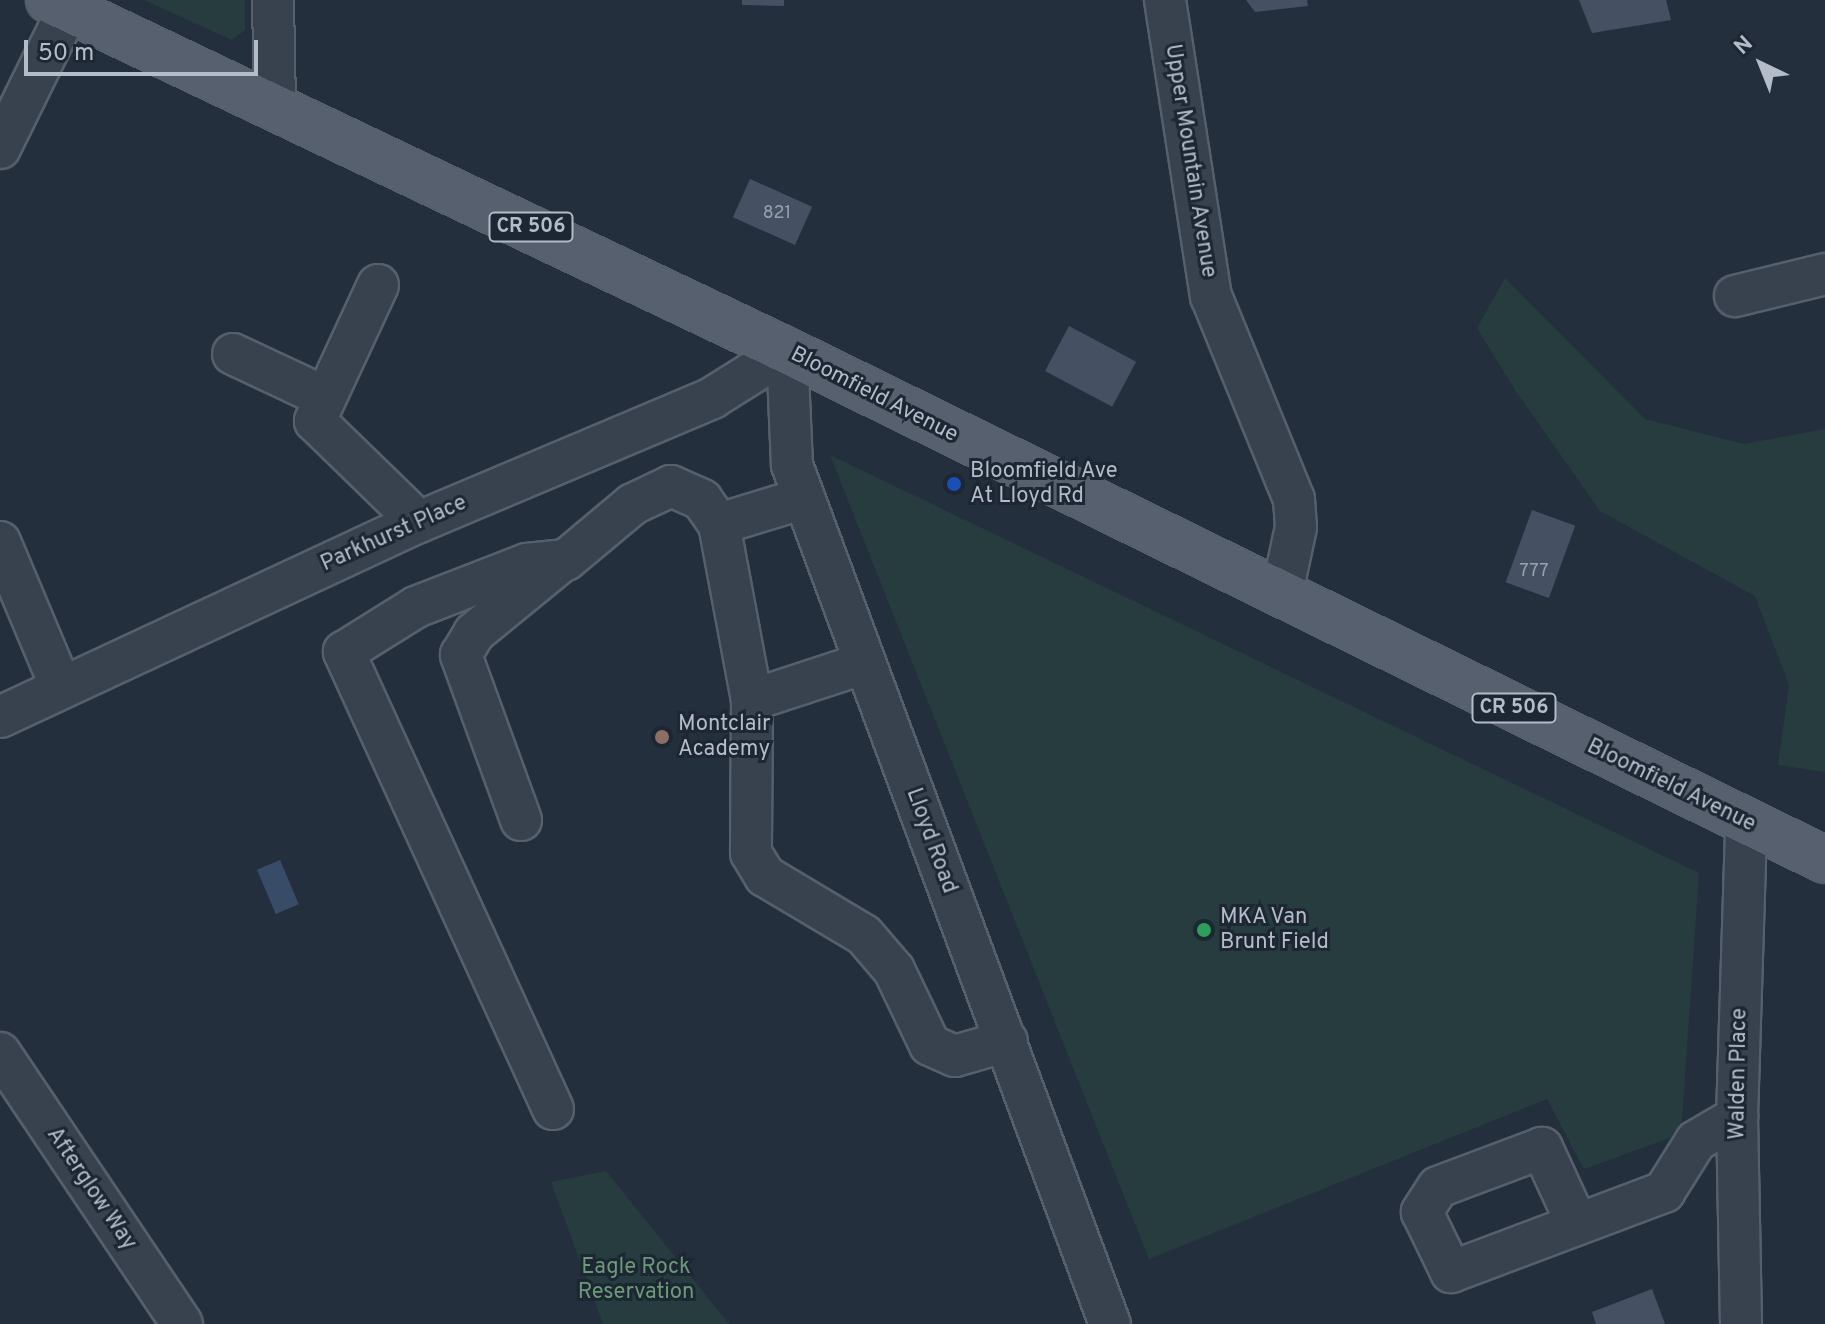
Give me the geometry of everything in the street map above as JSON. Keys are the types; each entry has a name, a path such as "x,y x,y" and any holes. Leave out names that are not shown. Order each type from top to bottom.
{"main road":[{"name":"Bloomfield Avenue","path":"59,4 275,103 787,351 1746,824 1825,860"}],"street":[{"path":"273,0 275,103"},
{"name":"Upper Mountain Avenue","path":"1165,0 1208,282 1294,499 1296,527 1282,593"},
{"path":"0,148 59,4"},
{"path":"1735,296 1825,274"},
{"path":"378,285 315,421 419,522"},
{"name":"Lloyd Road","path":"787,351 792,465 1110,1324"},
{"name":"Parkhurst Place","path":"0,717 419,522 712,398 787,351"},
{"path":"233,354 325,397"},
{"path":"521,820 461,655 474,633 633,504 671,486 702,500 719,524 752,700 751,853 765,876 864,935 894,970 930,1045 955,1056 1007,1041"},
{"path":"719,524 804,498"},
{"path":"0,542 61,687"},
{"path":"553,1109 344,652 416,607 527,564 563,560"},
{"path":"752,700 865,663"},
{"name":"Walden Place","path":"1741,1324 1737,1117 1746,824"},
{"name":"Afterglow Way","path":"0,1053 182,1324"},
{"path":"1577,1224 1664,1192 1696,1141 1737,1117"}],"green space":[{"path":"144,0 245,0 245,30 232,40"},
{"path":"1505,278 1645,419 1744,444 1825,429 1825,772 1778,765 1789,685 1755,596 1600,511 1515,390 1477,328"},
{"path":"830,455 1699,873 1681,1134 1584,1169 1547,1099 1149,1259"},
{"name":"Eagle Rock Reservation","path":"606,1171 729,1324 603,1324 551,1182"}],"water":[{"path":"280,860 299,904 276,914 257,870"}],"building":[{"path":"742,0 784,0 784,6 742,5"},
{"path":"1246,0 1307,0 1308,6 1255,12"},
{"path":"1579,0 1666,0 1671,20 1592,33"},
{"path":"750,179 812,207 795,245 733,217"},
{"path":"1069,326 1136,362 1112,407 1045,371"},
{"path":"1532,510 1575,526 1549,598 1506,582"},
{"path":"1652,1289 1665,1324 1596,1324 1592,1312"}],"place":[{"name":"Bloomfield Ave At Lloyd Rd","path":"954,484"},
{"name":"Montclair Academy","path":"662,737"},
{"name":"MKA Van Brunt Field","path":"1204,930"}]}
